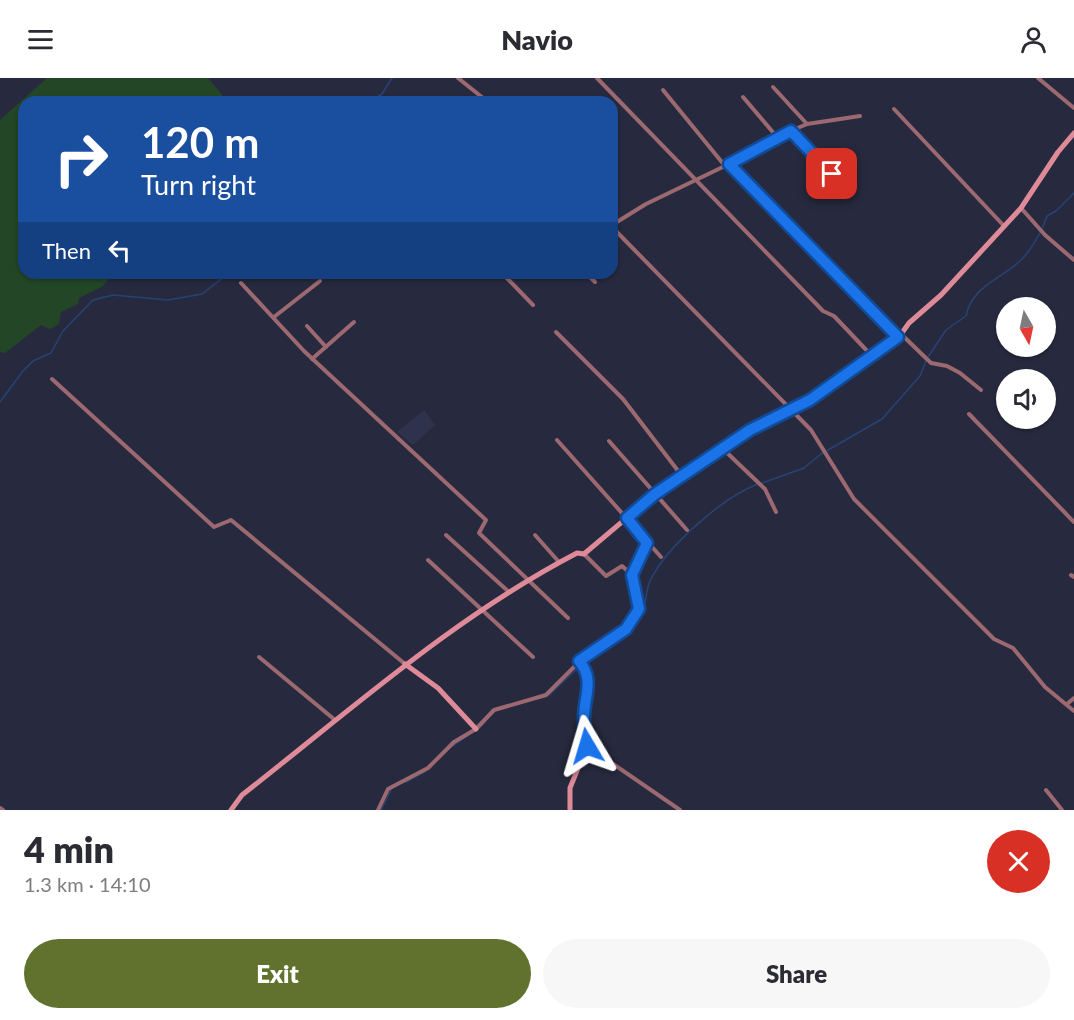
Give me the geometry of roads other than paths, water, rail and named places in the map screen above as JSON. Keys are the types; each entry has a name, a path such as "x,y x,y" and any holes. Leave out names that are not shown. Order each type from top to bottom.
{"street":[{"path":"458,78 480,96"},
{"path":"597,78 615,96"},
{"path":"1038,78 1074,108"},
{"path":"773,87 807,124"},
{"path":"663,90 727,165 900,336 932,363 947,366 960,373 981,390"},
{"path":"743,97 777,137"},
{"path":"618,99 697,178 823,312 834,316 872,356"},
{"path":"894,109 1005,226"},
{"path":"618,223 697,178 727,165 777,137 807,124 860,116"},
{"path":"791,131 832,174"},
{"path":"584,554 655,494 768,419 810,400 900,336 909,322 941,295 987,242 1021,208 1058,152 1074,133"},
{"path":"1021,208 1045,235 1074,260"},
{"path":"618,232 817,437 825,456 854,499 994,639 1013,648 1046,687 1074,711"},
{"path":"508,279 533,305"},
{"path":"592,279 595,282"},
{"path":"274,317 320,281"},
{"path":"241,283 312,359 486,520 479,532 568,618"},
{"path":"312,359 354,322"},
{"path":"307,326 326,347"},
{"path":"556,332 623,399 682,476"},
{"path":"52,379 214,527 231,520 405,664 438,688 476,729"},
{"path":"969,414 1048,499 1074,522"},
{"path":"557,440 661,557"},
{"path":"609,441 687,530"},
{"path":"722,448 765,489 776,512"},
{"path":"446,535 509,592"},
{"path":"535,535 559,562"},
{"path":"632,575 647,543"},
{"path":"231,810 242,795 405,664 483,609 559,562 577,553 584,554 606,576 622,566 632,575 639,603 637,615 616,637 579,661 546,694 494,710 476,729 454,742 420,773 393,786 378,810"},
{"path":"428,560 533,657"},
{"path":"259,657 335,720"},
{"path":"570,810 570,788 587,746 584,717 588,685 585,668 579,661"},
{"path":"1067,704 1074,698"},
{"path":"587,746 681,810"},
{"path":"1046,790 1062,810"}],"waterway":[{"path":"379,96 392,78"},
{"path":"1042,229 1047,216 1056,211 1074,193"},
{"path":"928,357 946,330 966,316 974,297 1024,257 1040,233"},
{"path":"0,402 33,361 51,353 63,331 93,300 113,295 168,300 202,294 221,279"},
{"path":"762,483 804,468 821,454 882,419 920,376 926,361"},
{"path":"584,663 616,643 636,624 643,612 650,581 669,553 682,539 713,511 758,484"},
{"path":"549,695 580,666"},
{"path":"478,729 485,722"},
{"path":"453,746 469,735"},
{"path":"406,782 426,771"},
{"path":"381,810 391,790"}]}
